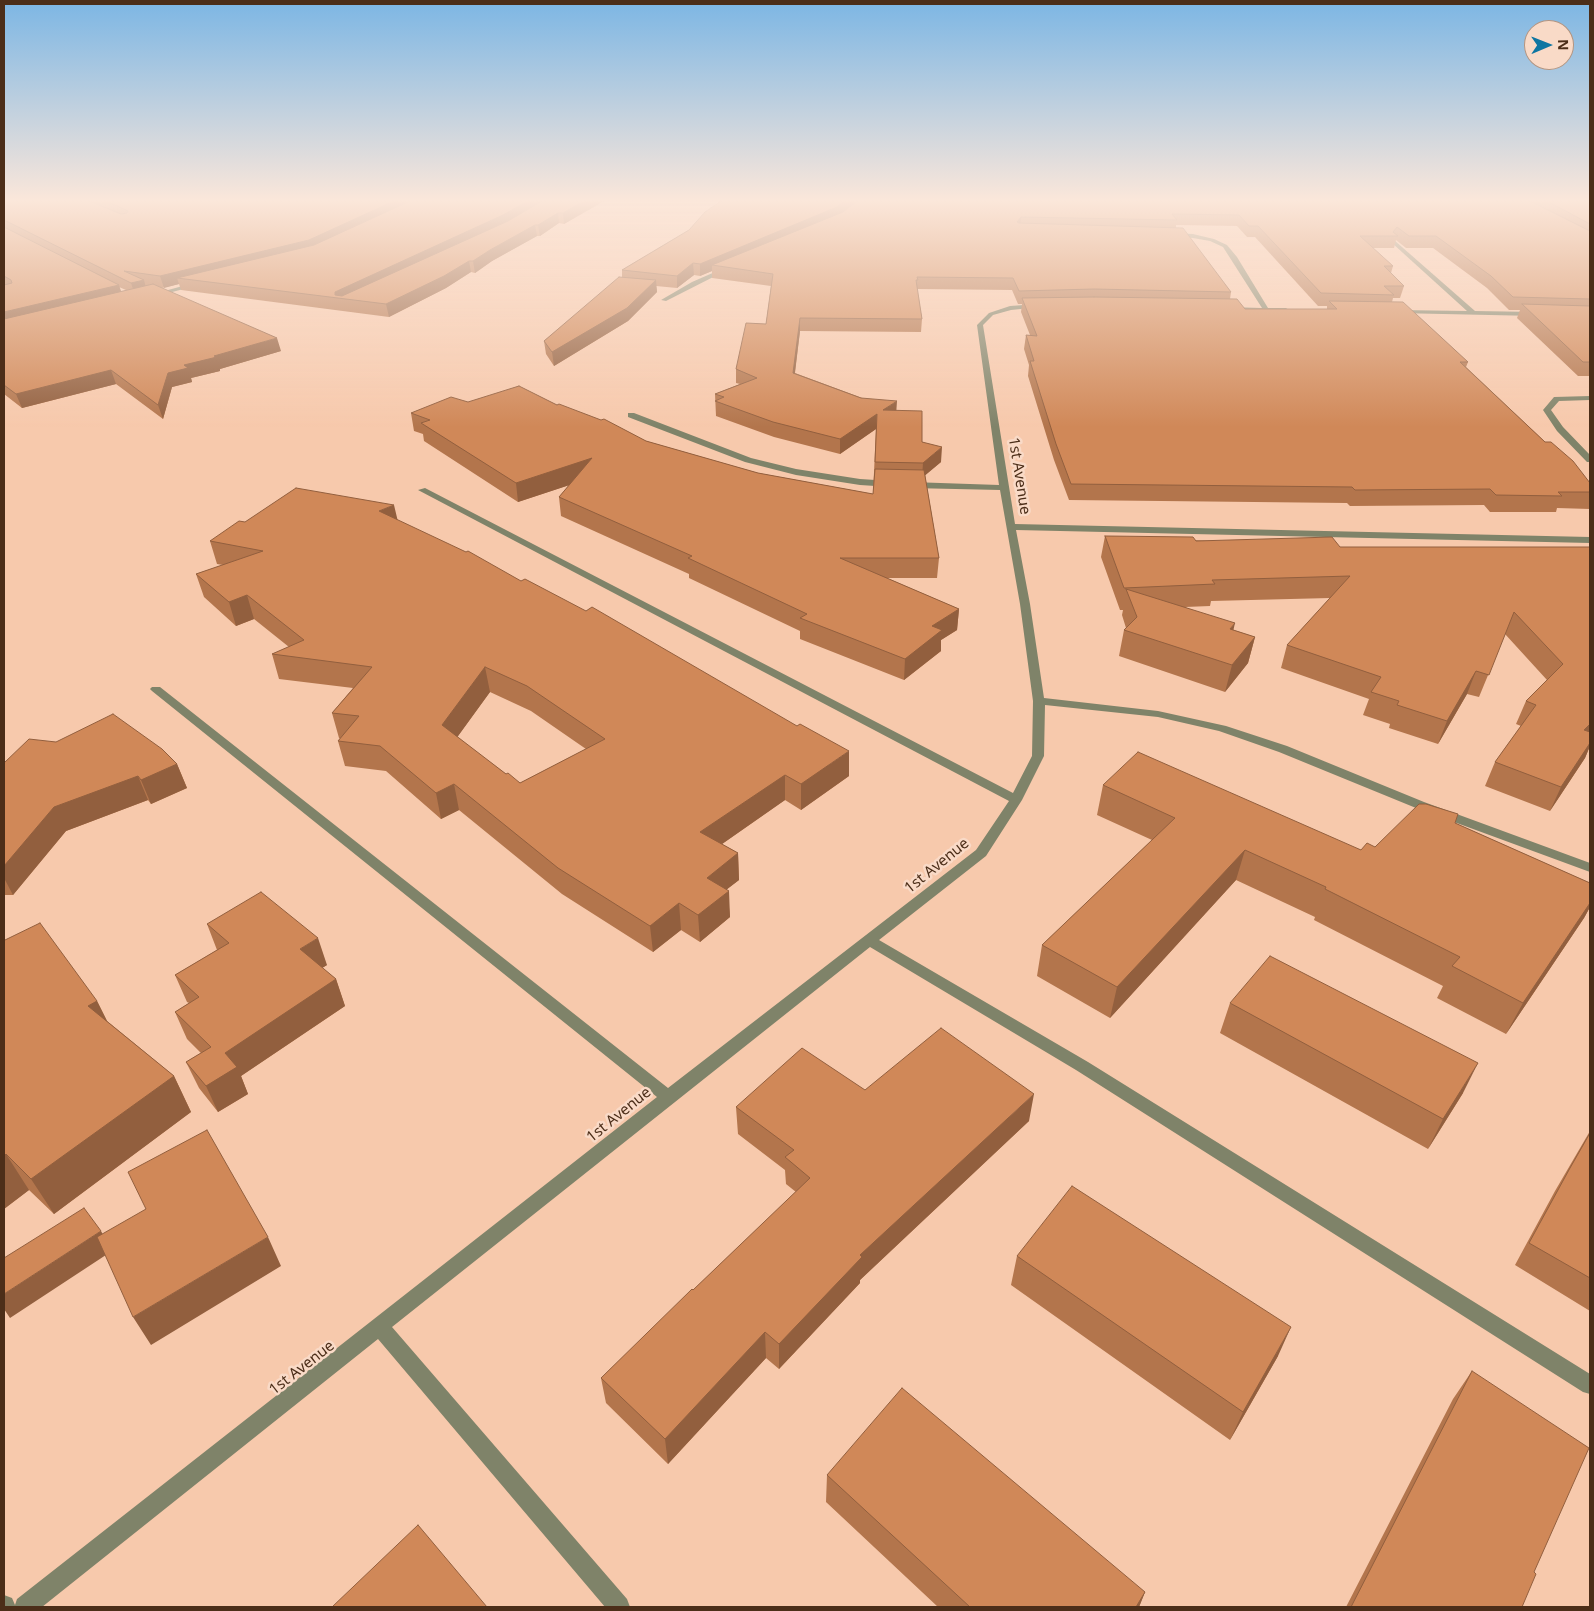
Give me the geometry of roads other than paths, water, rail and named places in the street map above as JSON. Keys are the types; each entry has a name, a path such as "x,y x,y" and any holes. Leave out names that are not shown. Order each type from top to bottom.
{"street":[{"path":"664,300 710,276"},
{"path":"1246,276 1266,309"},
{"path":"1432,276 1473,313"},
{"path":"144,297 201,283"},
{"name":"1st Avenue","path":"25,1607 668,1097 981,853 1016,800 1038,756 1039,701 1026,604 1004,488 980,325 991,314 1010,308 1054,306"},
{"path":"1218,308 1296,310"},
{"path":"1385,312 1551,314"},
{"path":"1590,398 1557,399 1547,410 1560,429 1590,460"},
{"path":"632,415 748,460 796,472 860,482 1004,488"},
{"path":"422,490 1016,800"},
{"path":"1011,527 1590,540"},
{"path":"156,689 668,1097"},
{"path":"1039,701 1158,714 1222,728 1283,749 1420,805 1590,868"},
{"path":"870,941 1082,1066 1590,1385"},
{"path":"380,1327 619,1607"}]}
